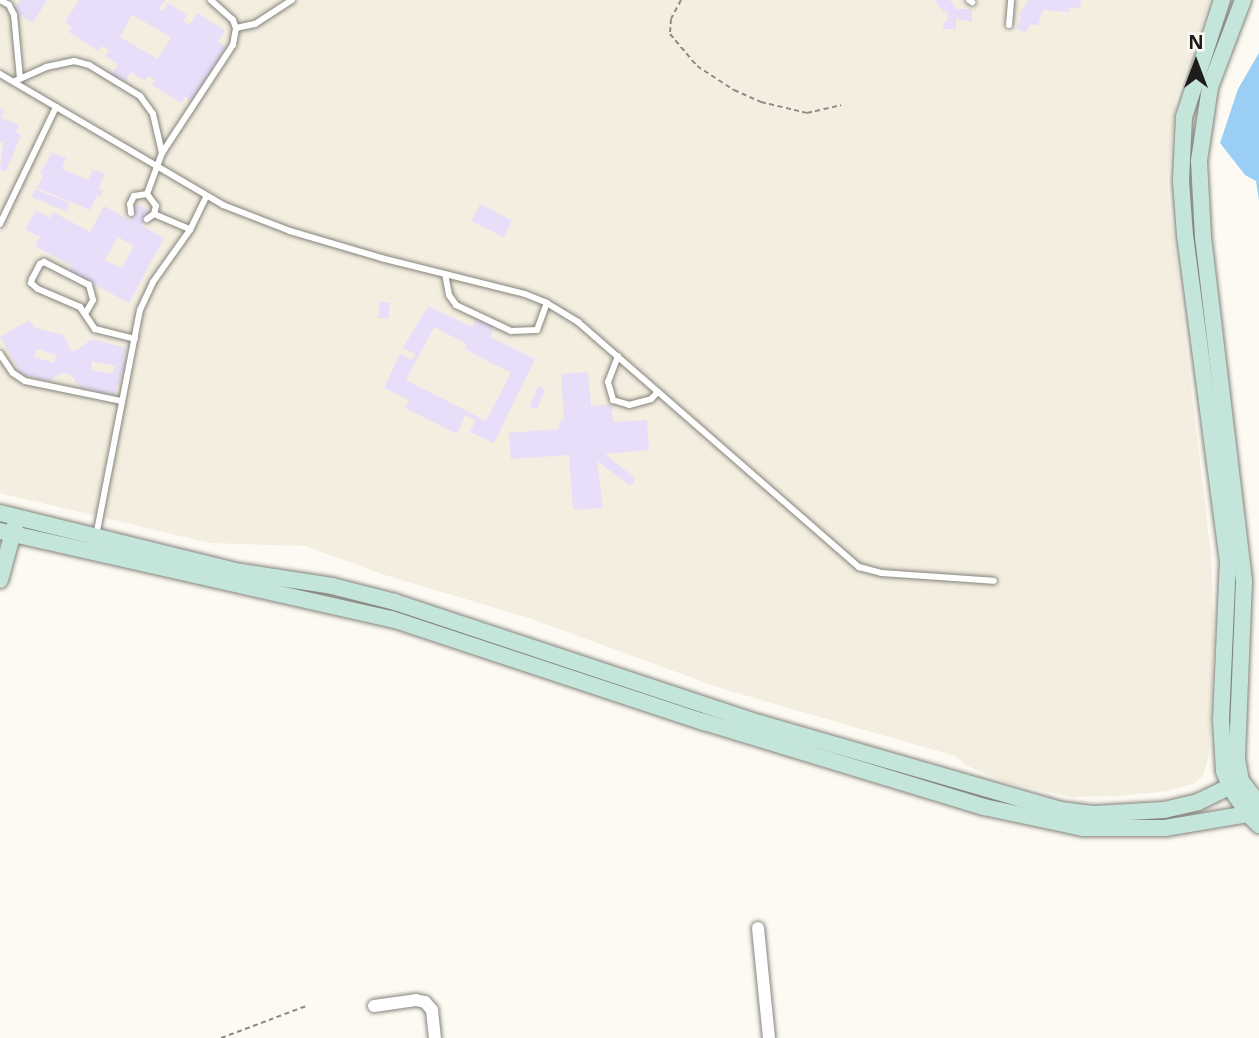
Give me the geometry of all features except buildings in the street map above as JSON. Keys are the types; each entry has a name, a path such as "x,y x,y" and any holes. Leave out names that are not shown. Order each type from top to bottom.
{"street":[{"path":"6,532 392,619 704,722 984,807 1083,828 1165,828 1256,812 1224,771 1222,720 1228,560 1185,235 1181,181 1184,117 1222,0"},
{"path":"1236,784 1244,581 1203,237 1199,161 1210,87 1243,0"},
{"path":"0,513 241,572 332,586 395,602 759,723 1060,810 1095,814 1164,810 1198,802 1236,784"},
{"path":"0,580 6,532 18,518"},
{"path":"758,928 769,1038"},
{"path":"374,1006 416,1000 425,1002 432,1010 435,1038"}],"lane":[{"path":"0,0 9,5 14,15 17,80"},
{"path":"147,194 162,153 233,45 236,28 233,20 211,0"},
{"path":"236,28 255,23 292,0"},
{"path":"1009,25 1011,0"},
{"path":"17,80 61,63 74,61 89,65 148,103 162,153"},
{"path":"0,74 17,80 56,107 156,164 206,197 290,231 525,294 547,303 578,322 859,567 889,574 994,581"},
{"path":"0,224 56,107"},
{"path":"131,213 130,204 134,196 147,194"},
{"path":"147,194 156,202 151,216 190,229"},
{"path":"96,537 146,294 190,229 206,197"},
{"path":"85,314 93,300 89,285 44,262 40,264 32,283 80,307 94,329 135,339"},
{"path":"445,274 449,295 456,305 511,331 537,330 547,303"},
{"path":"0,354 13,373 25,381 122,401"},
{"path":"618,356 608,382 613,400 629,405 651,399 658,392"}],"path":[{"path":"681,0 671,19 670,34 697,66 734,90 761,102 807,113 841,105"},
{"path":"221,1038 306,1006"}],"shaded area":[{"path":"0,0 1210,0 1176,98 1167,184 1211,555 1214,637 1209,754 1203,776 1193,784 1168,791 1120,796 1072,797 1005,782 965,765 955,756 720,688 529,618 385,575 305,546 210,543 0,493"}],"water":[{"path":"1259,53 1259,201 1256,181 1245,175 1220,143 1238,89"}]}
